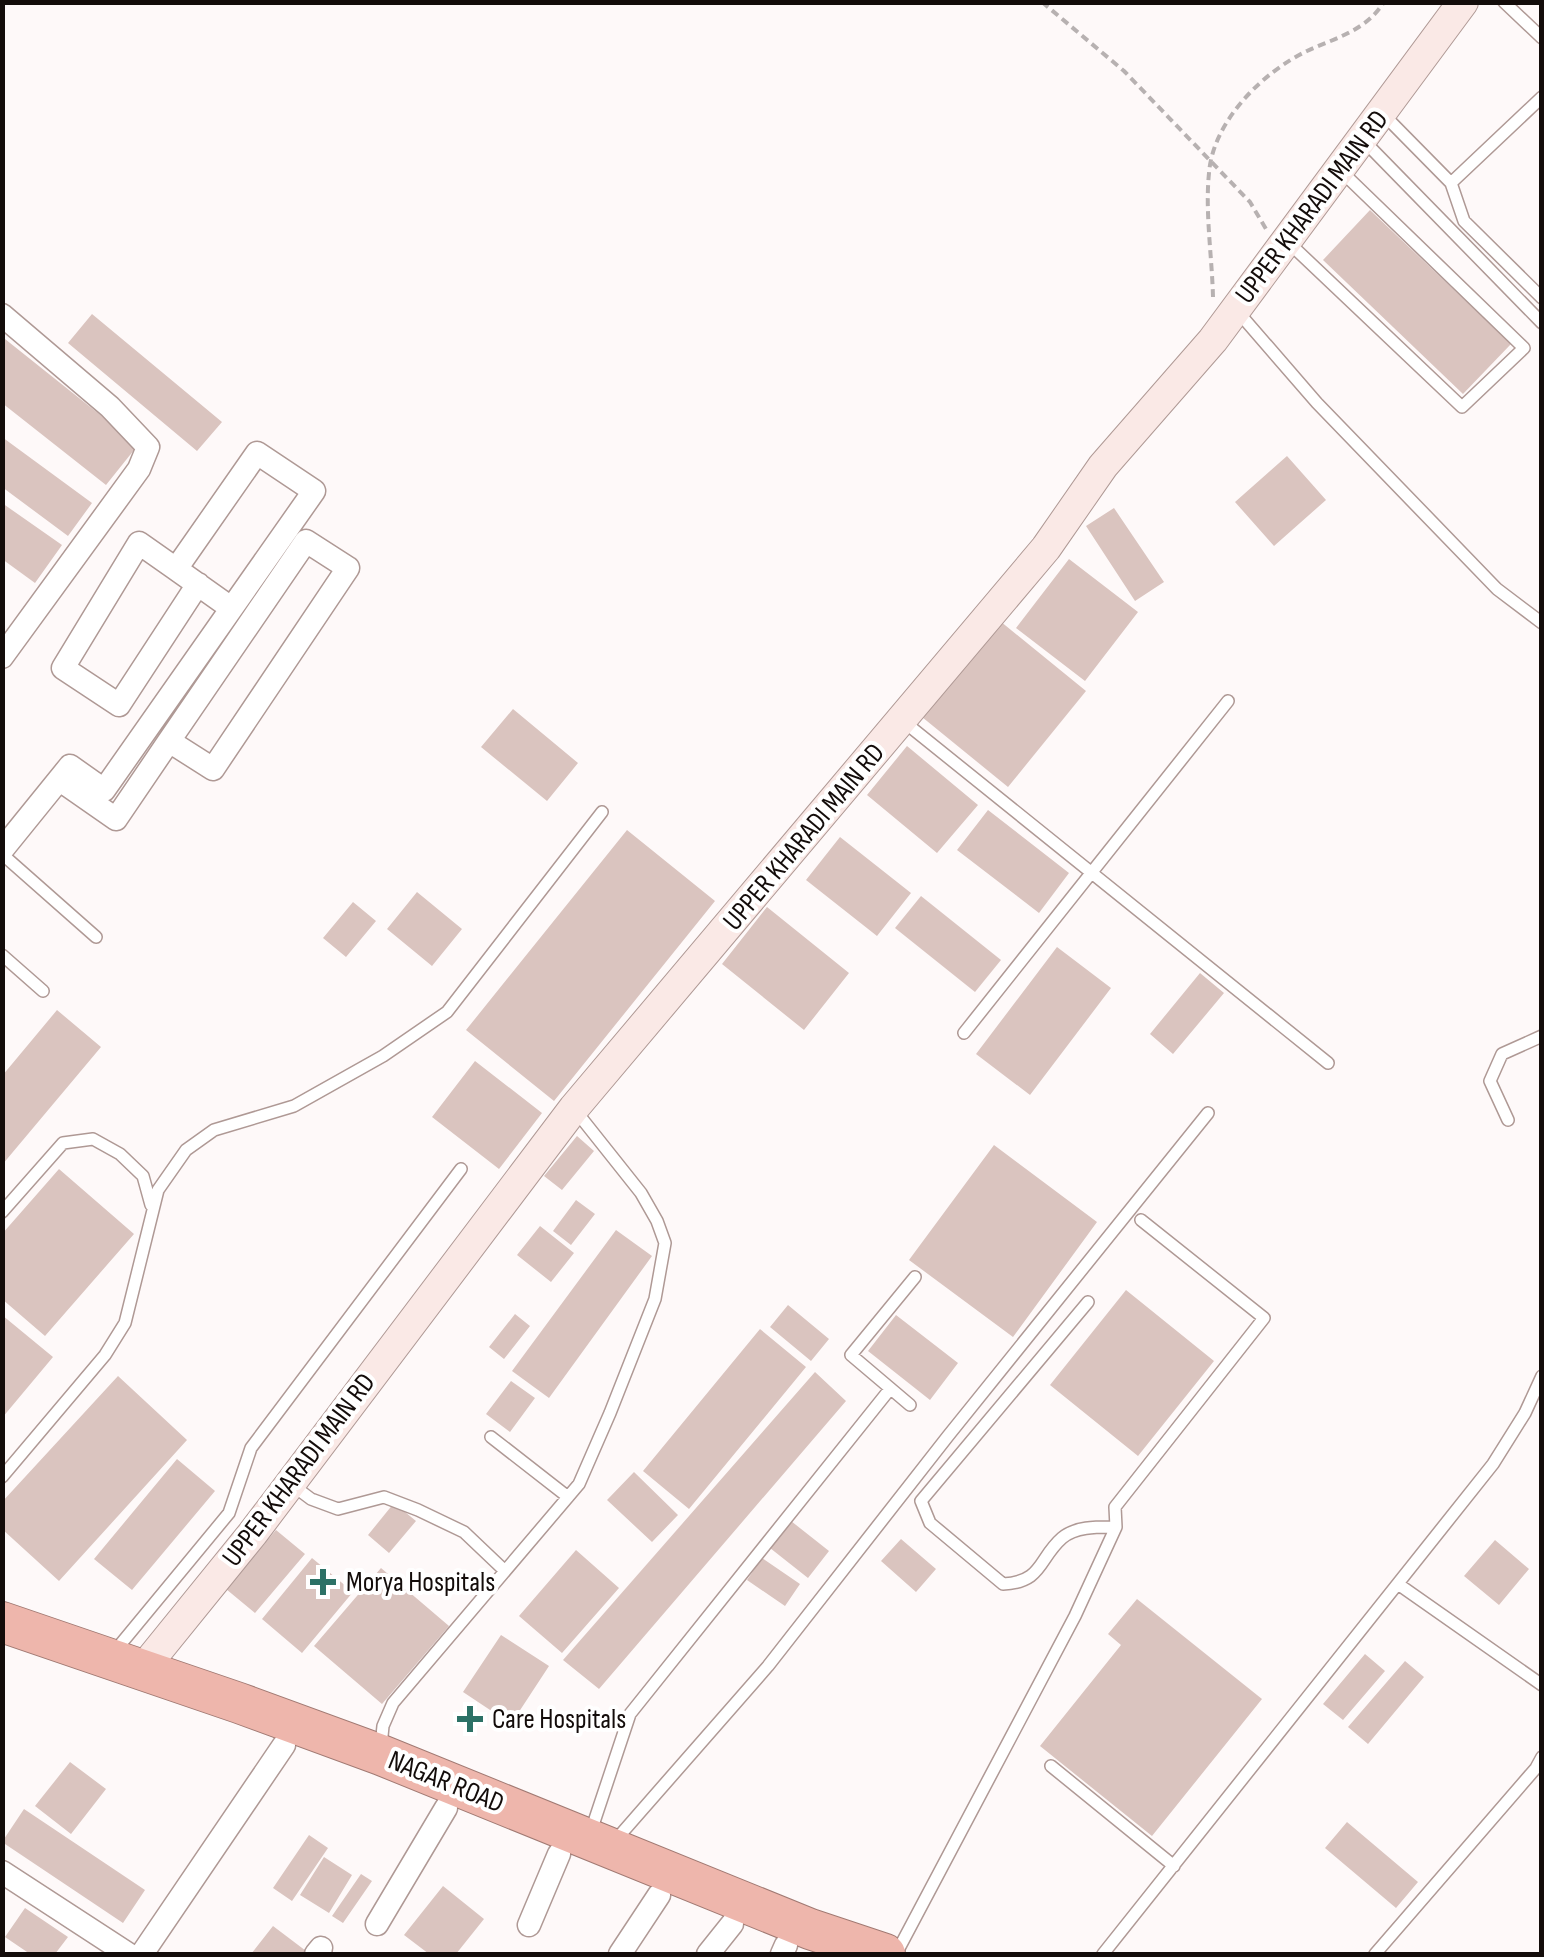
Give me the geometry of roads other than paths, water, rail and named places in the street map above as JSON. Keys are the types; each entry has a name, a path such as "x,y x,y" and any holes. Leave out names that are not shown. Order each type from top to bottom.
{"highway":[{"name":"NAGAR ROAD","path":"2,1622 380,1756 585,1847 884,1954"},
{"name":"NAGAR ROAD","path":"2,1647 284,1744 446,1808 585,1847 720,1939 793,1952"}],"street":[{"name":"UPPER KHARADI MAIN RD","path":"126,1664 253,1533 574,1108 1046,548 1103,466 1236,310 1462,2"},
{"path":"2,314 110,407 148,447 139,470 2,658"},
{"path":"2,852 70,766 104,790 314,491 257,453 176,569"},
{"path":"60,780 116,819 306,540 348,568 212,769 170,740"},
{"path":"198,584 119,705 63,668 139,543 198,584 231,608"},
{"path":"142,1954 284,1744"},
{"path":"377,1924 446,1808"},
{"path":"528,1925 585,1847"},
{"path":"2,1872 128,1954"},
{"path":"620,1954 659,1895"}],"lane":[{"path":"1504,2 1542,38"},
{"path":"1451,183 1542,97"},
{"path":"1382,113 1451,183 1464,220 1542,298"},
{"path":"1363,140 1542,323"},
{"path":"1283,246 1462,407 1524,348 1340,171"},
{"path":"1236,310 1317,403 1497,589 1542,623"},
{"path":"964,1033 1228,701"},
{"path":"902,720 1328,1063"},
{"path":"2,1477 105,1356 125,1323 158,1190 186,1150 214,1130 294,1106 383,1056 447,1012 602,812"},
{"path":"2,852 96,937"},
{"path":"2,955 43,991"},
{"path":"1508,1120 1490,1080 1502,1054 1542,1036"},
{"path":"380,1756 392,1704 568,1498 594,1454 655,1300 665,1244 657,1220 574,1108"},
{"path":"585,1847 621,1837 768,1666 1208,1114"},
{"path":"2,1212 62,1143 93,1139 120,1154 143,1176 152,1208"},
{"path":"126,1664 229,1513 251,1448 461,1169"},
{"path":"896,1954 1075,1616 1116,1527 1115,1507 1264,1318 1141,1220"},
{"path":"910,1405 851,1355 915,1278"},
{"path":"1088,1302 921,1501 930,1524 1004,1584 1021,1584 1040,1570 1064,1536 1085,1528 1116,1527"},
{"path":"1104,1954 1493,1464 1525,1413 1542,1376"},
{"path":"585,1847 630,1714 890,1388"},
{"path":"490,1438 568,1498"},
{"path":"289,1483 311,1499 338,1508 384,1497 418,1510 464,1532 506,1571"},
{"path":"1398,1584 1542,1685"},
{"path":"1375,1954 1542,1757"},
{"path":"1050,1766 1174,1866"}],"place":[{"name":"Morya Hospitals","path":"323,1582"},
{"name":"Care Hospitals","path":"470,1719"}]}
